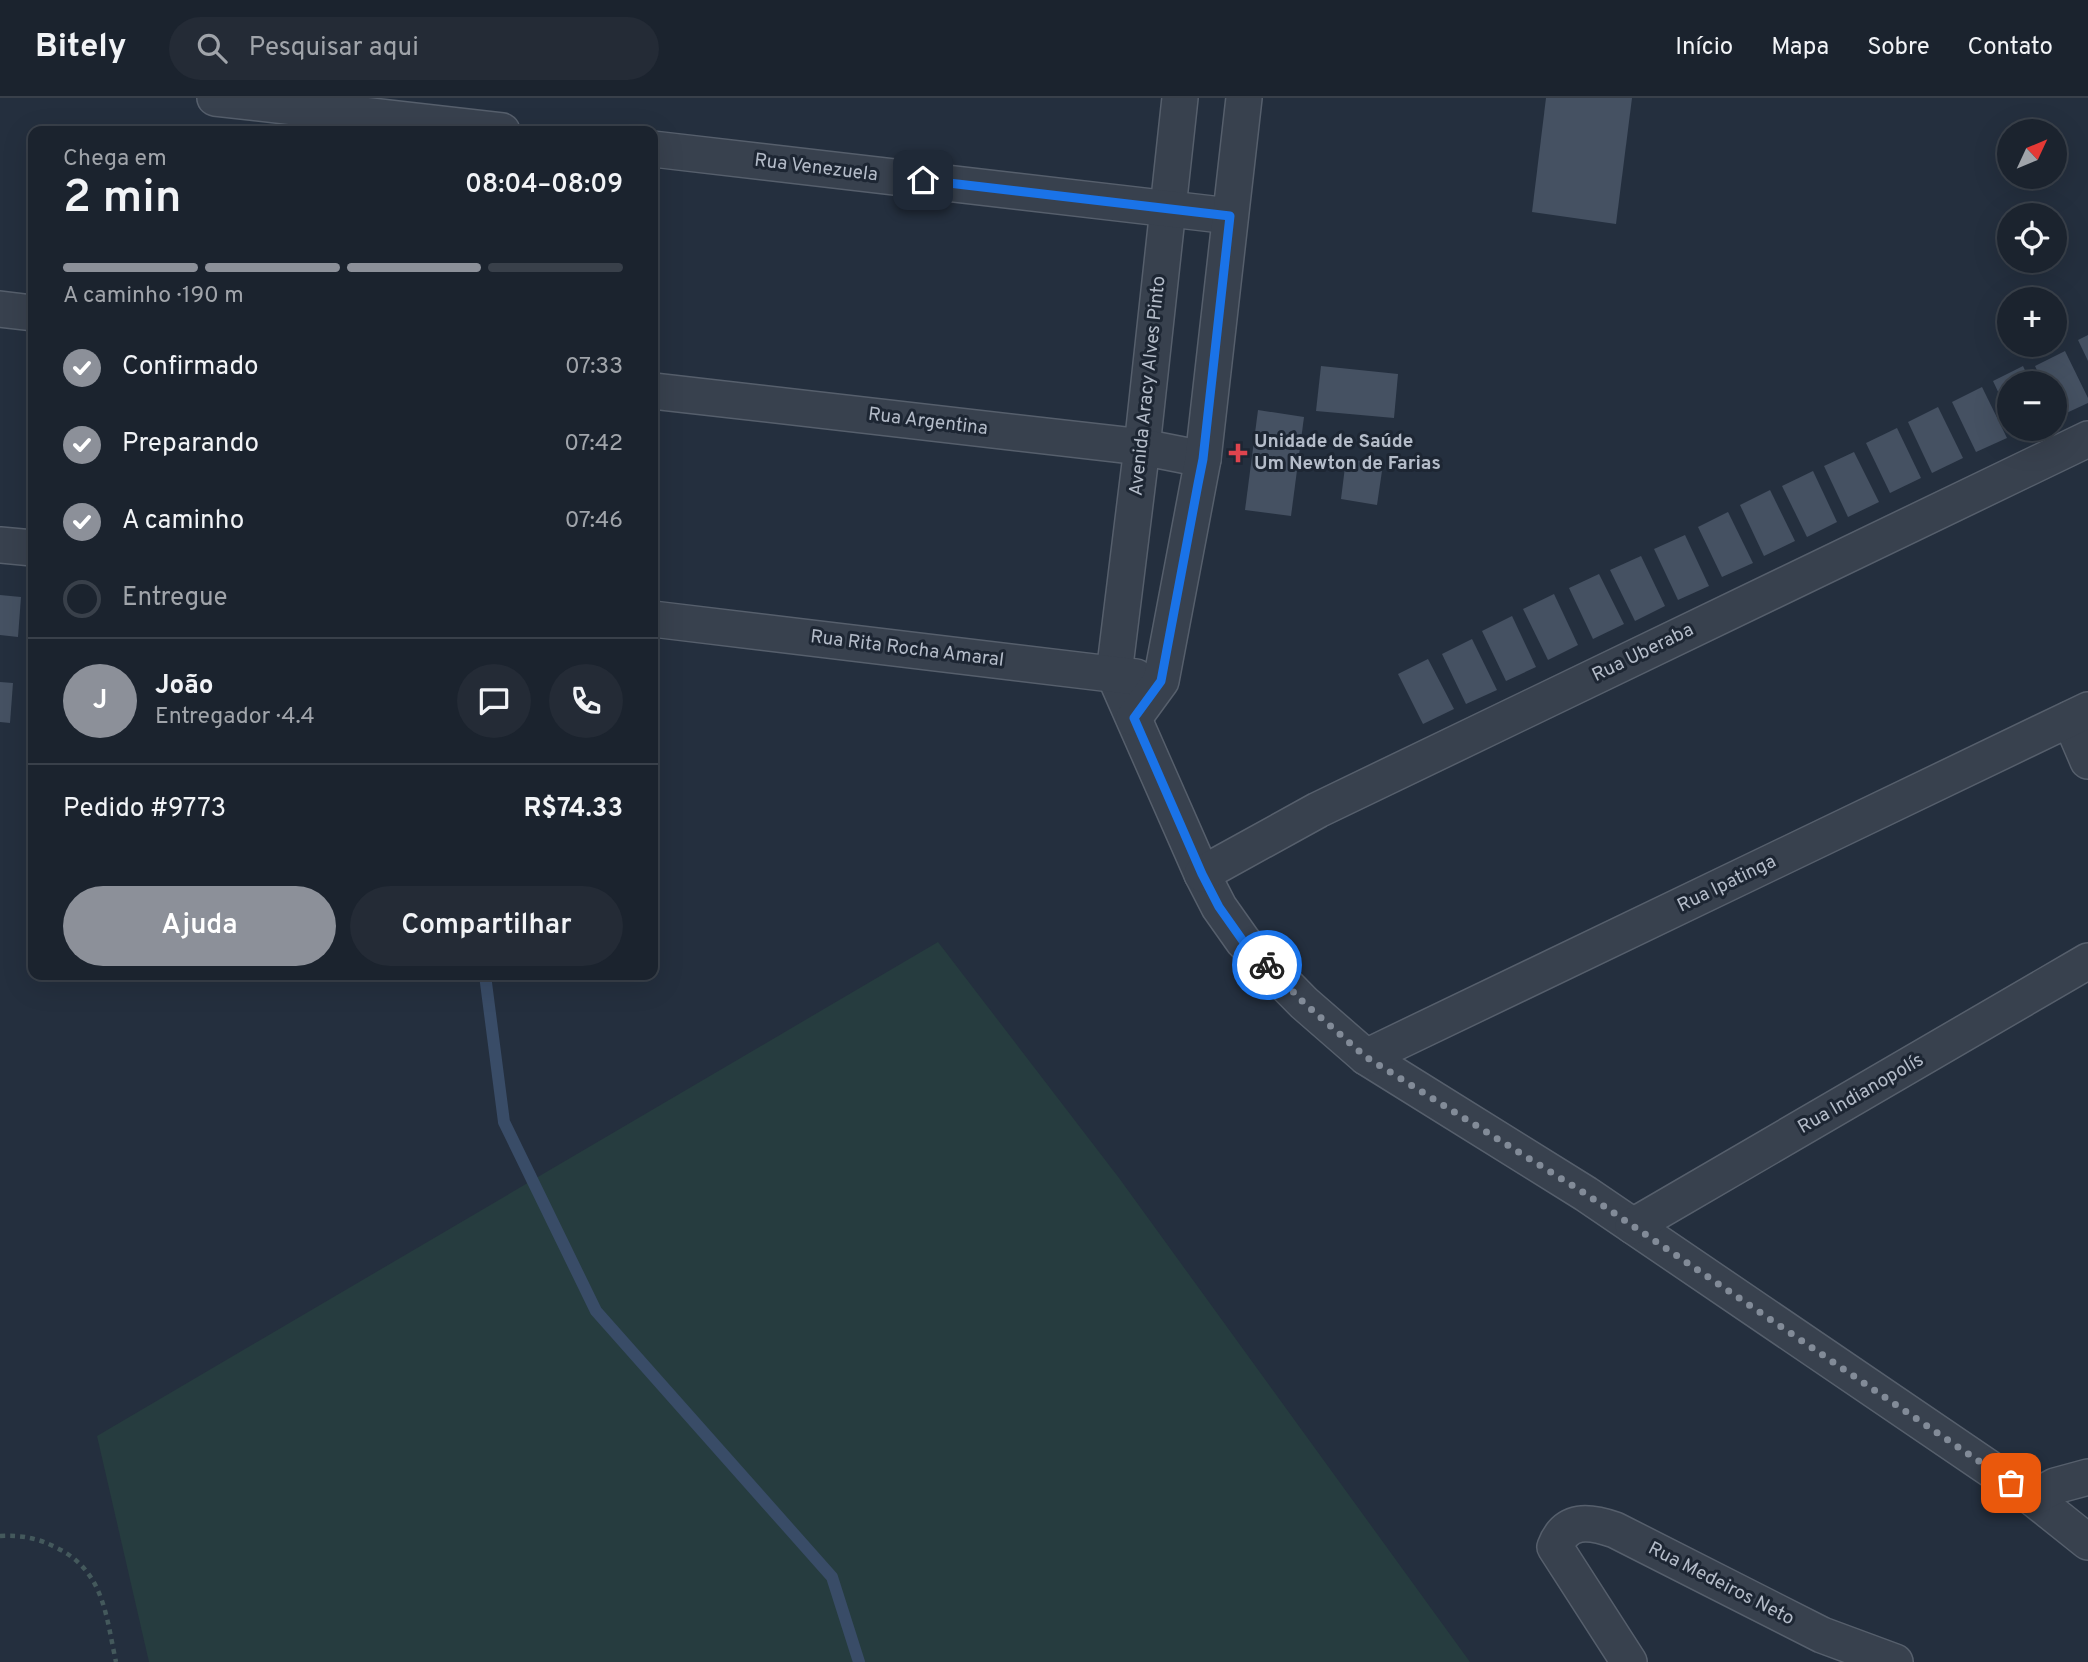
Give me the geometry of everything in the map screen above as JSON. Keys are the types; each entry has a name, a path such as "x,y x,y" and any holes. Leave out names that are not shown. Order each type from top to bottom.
{"street":[{"name":"Avenida Aracy Alves Pinto","path":"1114,674 1180,98"},
{"path":"1134,718 1161,681 1203,459 1244,98"},
{"path":"236,107 447,126"},
{"name":"Rua Venezuela","path":"658,150 1230,216"},
{"path":"0,309 28,312"},
{"name":"Rua Argentina","path":"658,392 1142,447 1203,459"},
{"name":"Rua Uberaba","path":"1202,874 1318,810 2088,439"},
{"path":"0,545 28,548"},
{"name":"Rua Rita Rocha Amaral","path":"658,620 1161,681"},
{"path":"1114,674 1219,907 1243,941 1304,1003 1366,1057 1586,1194 2033,1498 2088,1542"},
{"path":"2079,715 2088,761"},
{"name":"Rua Ipatinga","path":"1366,1057 2079,715"},
{"name":"Rua Indianopolís","path":"1633,1226 2088,961"},
{"path":"2033,1498 2054,1486 2088,1477"},
{"name":"Rua Medeiros Neto","path":"1629,1662 1555,1547 1568,1527 1584,1523 1602,1525 1822,1635 1895,1662"}],"path":[{"path":"0,1536 17,1535 39,1539 69,1554 85,1566 104,1608 116,1662"}],"green space":[{"path":"938,942 1119,1178 1470,1662 149,1662 97,1436"}],"building":[{"path":"1546,98 1632,98 1616,224 1532,212"},
{"path":"2088,335 2088,361 2078,340"},
{"path":"2067,355 2088,403 2067,413 2067,371 2037,371 2035,366 2053,357"},
{"path":"1321,366 1398,374 1394,418 1316,411"},
{"path":"2023,366 2025,371 2013,371"},
{"path":"1982,387 1997,418 1997,441 2000,441 1976,452 1952,402"},
{"path":"1938,407 1963,458 1932,473 1908,422"},
{"path":"1258,410 1304,417 1291,516 1245,510"},
{"path":"1897,428 1921,478 1890,493 1866,443"},
{"path":"1854,452 1879,502 1848,517 1824,466"},
{"path":"1346,459 1383,464 1377,505 1341,499"},
{"path":"1813,471 1837,522 1807,537 1782,486"},
{"path":"1770,490 1795,541 1764,556 1740,505"},
{"path":"1728,512 1753,563 1722,577 1698,527"},
{"path":"1685,535 1709,586 1678,600 1654,549"},
{"path":"1641,556 1665,606 1635,621 1610,570"},
{"path":"1599,574 1624,624 1593,639 1569,588"},
{"path":"1554,594 1578,645 1548,660 1523,609"},
{"path":"0,595 21,597 18,637 0,635"},
{"path":"1512,616 1536,667 1506,681 1482,631"},
{"path":"1472,639 1497,690 1466,704 1442,654"},
{"path":"1428,659 1454,709 1423,724 1398,674"},
{"path":"0,682 13,683 10,723 0,722"}],"waterway":[{"path":"486,980 504,1122 596,1311 832,1577 859,1662"}],"way so far":[{"path":"1267,965 1304,1003 1366,1057 1586,1194 2011,1483"}],"place":[{"name":"Unidade de Saúde Um Newton de Farias","path":"1238,453"}],"route":[{"path":"923,180 1230,216 1203,459 1161,681 1134,718 1219,907 1243,941 1267,965"}]}
